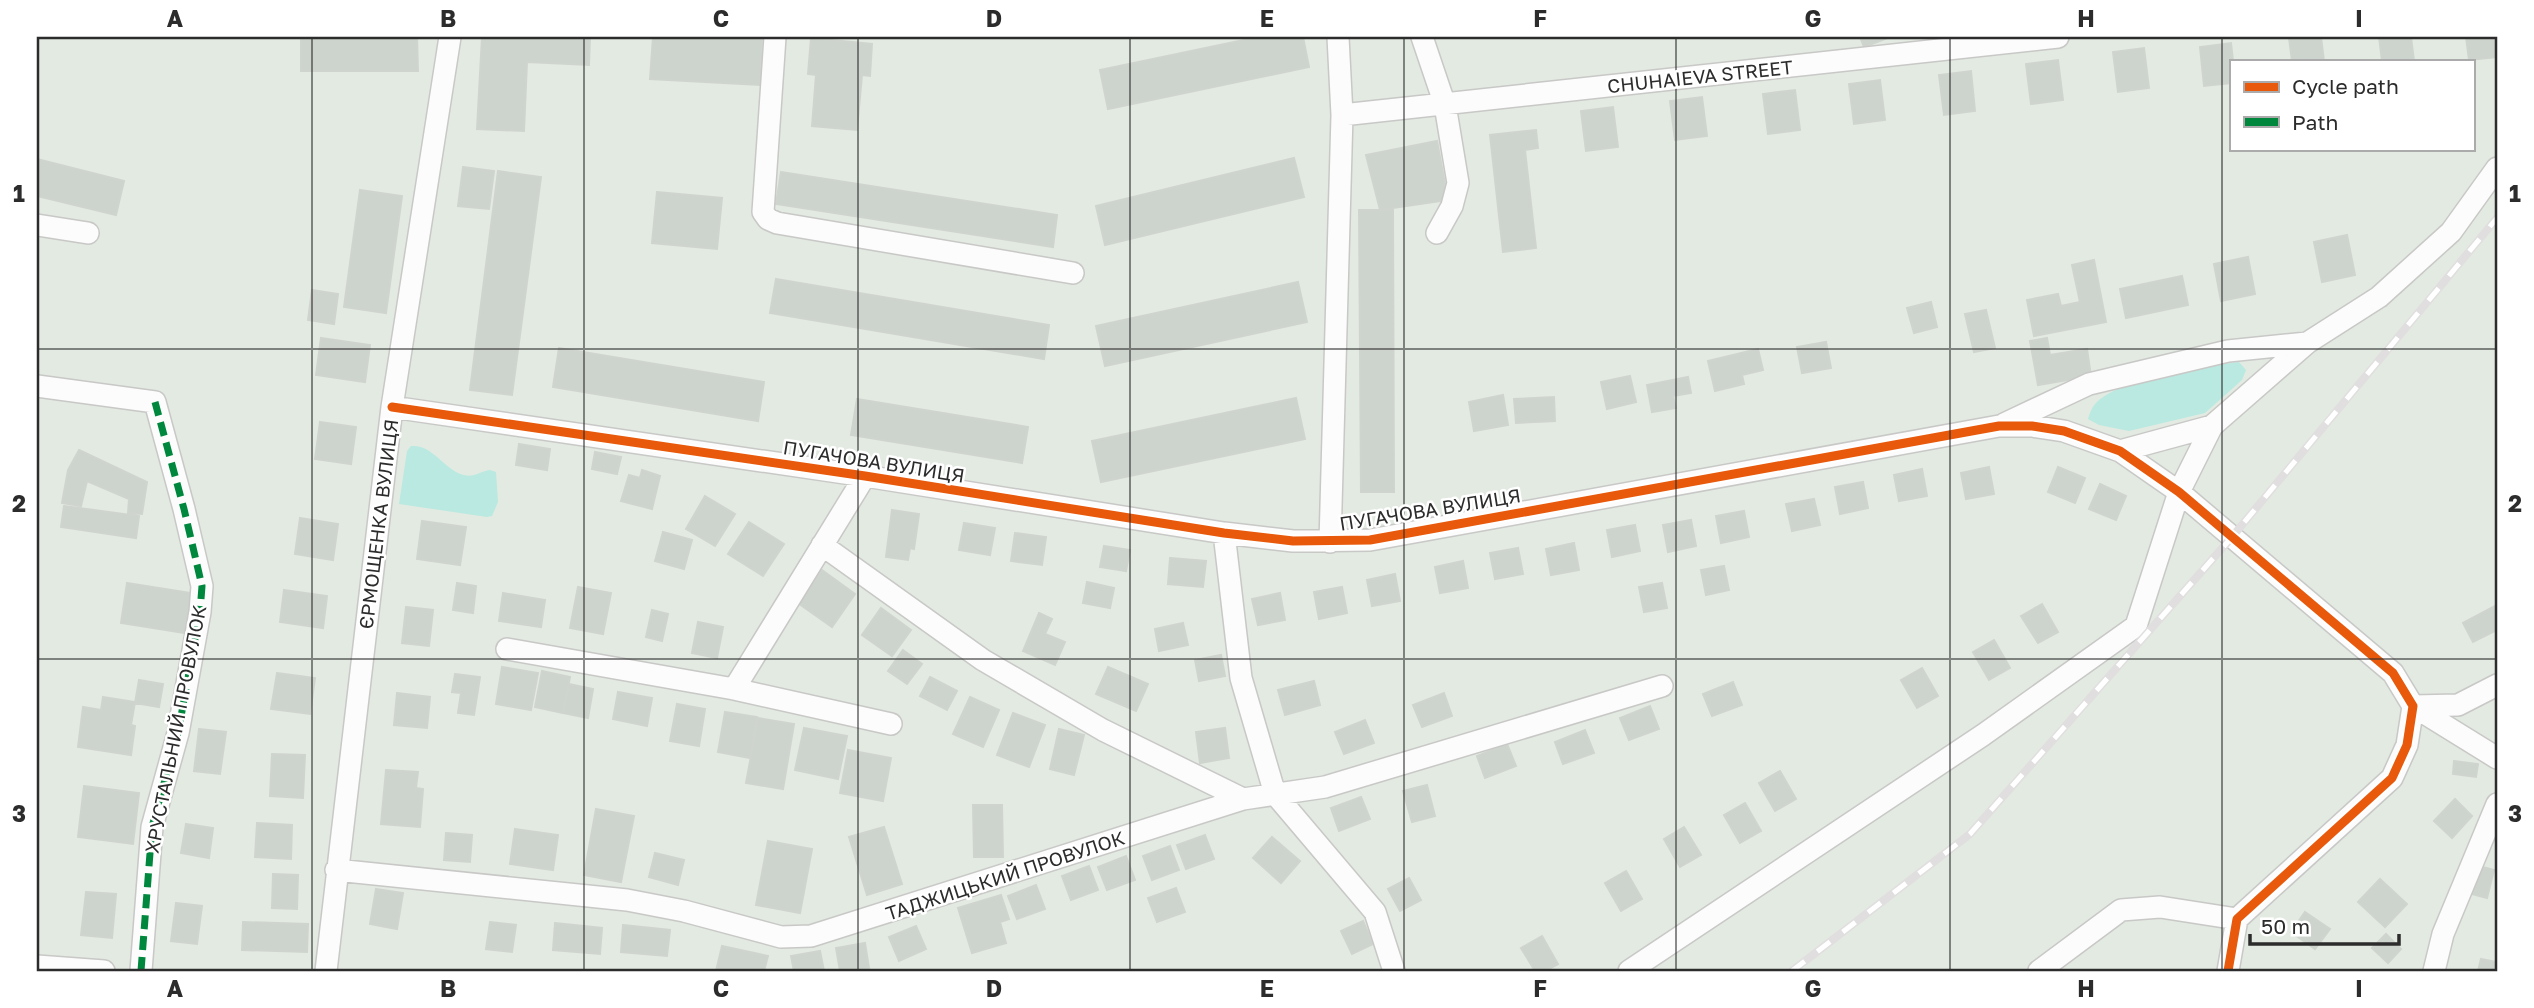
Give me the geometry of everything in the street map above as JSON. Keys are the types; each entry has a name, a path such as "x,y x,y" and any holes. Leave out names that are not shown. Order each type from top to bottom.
{"street":[{"name":"ЄРМОЩЕНКА ВУЛИЦЯ","path":"326,971 392,407 450,37"},
{"path":"775,37 763,212 768,219 777,223 1073,273"},
{"path":"1330,542 1342,115 1338,37"},
{"path":"1422,37 1445,104 1458,183 1452,206 1437,233"},
{"name":"CHUHAIEVA STREET","path":"1342,115 2057,37"},
{"path":"1629,971 1983,735 2136,626 2179,492 2212,426 2307,343 2379,297 2451,232 2497,168"},
{"path":"37,225 88,233"},
{"name":"ПУГАЧОВА ВУЛИЦЯ","path":"1999,426 2090,384 2228,351 2307,343"},
{"name":"ХРУСТАЛЬНИЙ ПРОВУЛОК","path":"37,386 155,402 202,586 200,612 178,733 152,827 141,971"},
{"name":"ПУГАЧОВА ВУЛИЦЯ","path":"392,407 865,476 1224,533 1293,541 1330,542 1370,540 1999,426 2032,426 2063,431 2120,451 2179,492 2393,673 2413,706"},
{"path":"2120,451 2212,426"},
{"path":"734,689 865,476"},
{"path":"1224,533 1241,678 1275,794 1376,912 1394,971"},
{"path":"822,545 983,660 1103,730 1243,799"},
{"path":"508,649 734,689 891,724"},
{"path":"2413,706 2458,705 2497,685"},
{"name":"ТАДЖИЦЬКИЙ ПРОВУЛОК","path":"336,870 627,900 684,911 781,937 811,936 1243,799 1325,787 1662,686"},
{"path":"2413,706 2497,758"},
{"path":"2228,971 2237,919 2392,778 2407,745 2413,706"},
{"path":"2434,971 2443,934 2497,804"},
{"path":"2039,971 2121,910 2160,907 2237,919"},
{"path":"37,966 104,971"}],"shaded area":[{"path":"2239,362 2246,370 2242,380 2205,413 2129,431 2099,425 2088,419 2100,399 2130,384 2168,374"},
{"path":"411,446 426,449 450,468 464,475 471,476 490,470 496,472 498,502 492,516 399,504 407,451"}],"building":[{"path":"301,37 417,37 418,71 301,71"},
{"path":"482,37 590,37 589,65 527,62 524,131 477,129"},
{"path":"653,37 762,38 760,85 650,79"},
{"path":"1258,37 1303,37 1309,67 1108,109 1100,70"},
{"path":"1860,37 1890,37 1864,47"},
{"path":"2321,37 2324,60 2292,60 2289,38"},
{"path":"2379,37 2411,37 2414,60 2382,60"},
{"path":"2466,37 2497,37 2497,57 2469,60"},
{"path":"811,38 872,44 870,76 862,75 857,130 812,126 816,75 808,74"},
{"path":"2231,43 2233,60 2230,60 2230,83 2204,86 2200,47"},
{"path":"2144,48 2149,88 2118,92 2113,52"},
{"path":"2058,60 2063,100 2031,104 2026,64"},
{"path":"1971,71 1975,111 1944,115 1939,75"},
{"path":"1880,80 1885,120 1854,124 1849,84"},
{"path":"1795,90 1800,130 1768,134 1763,94"},
{"path":"1702,97 1707,136 1675,140 1670,101"},
{"path":"1613,107 1618,147 1586,151 1581,111"},
{"path":"1536,130 1538,148 1525,150 1536,248 1503,252 1490,135"},
{"path":"1437,141 1448,200 1380,210 1366,155"},
{"path":"1294,158 1304,197 1105,245 1096,206"},
{"path":"37,159 124,181 116,215 37,196"},
{"path":"463,167 494,171 489,209 458,206"},
{"path":"498,171 541,177 512,395 470,390"},
{"path":"781,172 1057,215 1053,247 776,204"},
{"path":"360,190 402,196 386,313 344,307"},
{"path":"657,192 722,198 717,249 652,243"},
{"path":"1359,210 1393,210 1394,492 1361,492"},
{"path":"2347,235 2355,275 2322,282 2314,242"},
{"path":"2248,257 2255,294 2221,301 2214,264"},
{"path":"2094,260 2106,322 2034,336 2027,300 2058,294 2061,306 2080,302 2072,265"},
{"path":"2182,276 2188,305 2126,318 2120,289"},
{"path":"776,279 1049,325 1044,359 770,313"},
{"path":"1298,282 1307,322 1105,366 1096,326"},
{"path":"312,290 338,294 334,324 308,320"},
{"path":"1931,302 1937,327 1914,333 1907,308"},
{"path":"1986,310 1995,348 1974,352 1965,314"},
{"path":"321,338 370,345 365,382 316,375"},
{"path":"2047,338 2050,355 2087,349 2091,376 2038,385 2030,341"},
{"path":"1826,342 1831,368 1802,373 1797,347"},
{"path":"559,348 764,382 758,421 553,387"},
{"path":"1758,349 1763,370 1742,375 1744,384 1715,391 1708,361"},
{"path":"1630,376 1636,402 1607,409 1601,382"},
{"path":"1688,377 1691,393 1673,396 1676,408 1652,412 1647,385"},
{"path":"1503,395 1508,425 1474,431 1469,402"},
{"path":"1554,397 1555,421 1516,423 1514,399"},
{"path":"1296,398 1305,439 1101,482 1092,441"},
{"path":"857,399 1028,427 1022,463 851,435"},
{"path":"320,422 356,427 351,464 315,459"},
{"path":"519,444 550,449 547,470 516,465"},
{"path":"79,450 147,482 142,514 128,513 129,499 87,481 81,506 62,503 68,470"},
{"path":"595,452 621,457 617,474 592,469"},
{"path":"1989,467 1994,494 1966,499 1961,473"},
{"path":"2058,467 2085,478 2075,503 2048,492"},
{"path":"1922,469 1927,496 1899,501 1894,475"},
{"path":"642,470 660,476 652,509 621,501 629,475 640,478"},
{"path":"1863,482 1868,508 1840,514 1835,487"},
{"path":"2100,484 2126,496 2116,520 2089,509"},
{"path":"705,496 735,514 715,546 686,529"},
{"path":"1814,499 1820,525 1792,531 1786,504"},
{"path":"64,506 139,516 136,538 61,527"},
{"path":"892,510 919,514 914,549 910,548 908,560 886,557"},
{"path":"1744,511 1749,537 1721,543 1716,516"},
{"path":"300,518 338,524 333,560 295,554"},
{"path":"1691,520 1696,546 1668,552 1663,525"},
{"path":"422,521 466,527 460,565 417,559"},
{"path":"749,522 784,544 763,576 728,554"},
{"path":"964,523 995,528 990,555 959,550"},
{"path":"1635,525 1640,551 1612,557 1607,530"},
{"path":"663,532 692,540 684,569 655,561"},
{"path":"1015,533 1046,537 1042,565 1011,561"},
{"path":"1574,543 1579,570 1551,575 1546,549"},
{"path":"1104,546 1130,550 1126,571 1100,567"},
{"path":"1518,548 1523,574 1495,579 1490,553"},
{"path":"1170,558 1206,561 1203,587 1168,584"},
{"path":"1463,561 1468,588 1440,593 1435,567"},
{"path":"1724,566 1729,590 1706,595 1701,570"},
{"path":"822,570 855,594 832,627 798,603"},
{"path":"1395,574 1400,601 1372,606 1367,580"},
{"path":"1087,582 1114,588 1110,608 1083,603"},
{"path":"127,583 191,593 185,633 121,623"},
{"path":"457,583 476,586 473,613 453,610"},
{"path":"1662,583 1667,608 1644,612 1639,587"},
{"path":"578,587 611,593 603,634 570,628"},
{"path":"1342,587 1347,613 1319,619 1314,592"},
{"path":"284,590 327,596 323,628 280,622"},
{"path":"503,593 545,600 541,627 499,621"},
{"path":"1280,593 1285,620 1258,625 1252,599"},
{"path":"2042,604 2058,632 2038,643 2021,616"},
{"path":"2497,605 2497,630 2473,642 2463,623"},
{"path":"406,607 433,610 429,646 402,643"},
{"path":"881,608 911,630 892,656 862,635"},
{"path":"652,610 668,614 662,641 646,637"},
{"path":"1039,613 1052,619 1045,634 1065,642 1055,665 1023,651"},
{"path":"698,622 723,627 717,658 692,653"},
{"path":"1183,623 1188,645 1159,651 1155,629"},
{"path":"1994,640 2010,668 1989,680 1973,652"},
{"path":"903,650 922,664 907,684 888,671"},
{"path":"1221,655 1225,676 1199,681 1195,660"},
{"path":"502,667 538,673 531,710 496,704"},
{"path":"1108,667 1148,684 1136,711 1096,694"},
{"path":"1922,668 1938,696 1917,708 1901,680"},
{"path":"542,671 570,677 563,713 535,707"},
{"path":"277,673 315,678 310,714 271,709"},
{"path":"455,674 480,677 474,715 458,713 461,693 452,692"},
{"path":"930,677 957,691 947,710 920,696"},
{"path":"139,680 163,684 159,707 135,703"},
{"path":"1314,681 1320,705 1285,715 1278,690"},
{"path":"1733,682 1742,705 1712,716 1703,694"},
{"path":"569,684 593,689 588,718 563,713"},
{"path":"618,692 652,698 647,726 613,719"},
{"path":"397,693 430,697 427,728 394,725"},
{"path":"1444,693 1452,716 1422,727 1413,705"},
{"path":"103,697 135,702 131,725 135,726 131,755 78,747 83,707 101,710"},
{"path":"970,697 999,710 983,747 953,734"},
{"path":"677,704 705,709 699,746 670,741"},
{"path":"1650,706 1659,729 1629,740 1620,718"},
{"path":"725,712 757,717 750,758 718,752"},
{"path":"1013,713 1045,725 1029,767 997,755"},
{"path":"758,718 794,724 783,789 746,783"},
{"path":"1365,720 1374,743 1344,754 1335,732"},
{"path":"804,728 847,736 838,779 795,770"},
{"path":"1225,728 1229,758 1200,763 1196,732"},
{"path":"199,729 226,732 220,774 194,771"},
{"path":"1059,729 1084,735 1074,775 1050,769"},
{"path":"1585,730 1594,753 1563,764 1555,742"},
{"path":"1507,744 1516,766 1485,778 1477,756"},
{"path":"848,750 891,758 883,801 840,793"},
{"path":"272,754 305,755 303,798 270,796"},
{"path":"2454,761 2478,764 2476,777 2453,774"},
{"path":"386,770 418,772 416,788 423,789 420,827 381,824"},
{"path":"1780,771 1796,799 1775,811 1759,783"},
{"path":"1427,785 1435,816 1412,822 1403,791"},
{"path":"84,786 139,793 133,844 78,837"},
{"path":"1361,797 1370,819 1339,831 1331,808"},
{"path":"2455,799 2472,816 2452,838 2434,821"},
{"path":"1745,803 1761,831 1740,843 1724,815"},
{"path":"973,805 1002,805 1003,857 974,857"},
{"path":"596,809 634,816 621,882 584,875"},
{"path":"257,823 292,825 291,859 255,857"},
{"path":"186,824 213,828 209,858 181,853"},
{"path":"884,827 902,884 867,895 849,837"},
{"path":"1684,827 1701,855 1680,867 1664,839"},
{"path":"515,829 558,835 553,870 510,864"},
{"path":"446,833 472,835 470,862 444,860"},
{"path":"1205,835 1214,859 1186,869 1177,845"},
{"path":"1272,837 1300,861 1281,883 1253,858"},
{"path":"768,841 812,849 800,913 756,905"},
{"path":"1170,846 1179,870 1152,880 1143,856"},
{"path":"655,853 684,860 678,885 649,877"},
{"path":"1126,856 1135,880 1107,890 1098,867"},
{"path":"1089,866 1098,890 1071,900 1062,876"},
{"path":"2479,866 2494,870 2487,898 2472,894"},
{"path":"1626,871 1642,899 1621,911 1605,883"},
{"path":"273,874 298,875 297,909 272,908"},
{"path":"1409,878 1421,900 1400,911 1388,889"},
{"path":"2380,879 2407,904 2385,927 2358,902"},
{"path":"1036,885 1045,909 1017,919 1008,896"},
{"path":"1176,888 1185,912 1157,922 1148,898"},
{"path":"376,889 403,893 397,929 370,924"},
{"path":"86,892 116,894 112,938 81,935"},
{"path":"1001,895 1009,919 1000,922 1006,943 972,953 958,908"},
{"path":"176,903 202,906 197,944 171,941"},
{"path":"2305,912 2330,929 2315,949 2291,932"},
{"path":"1363,921 1373,944 1352,954 1341,931"},
{"path":"243,922 308,924 307,952 242,950"},
{"path":"490,922 516,925 512,952 486,949"},
{"path":"555,923 602,928 600,954 553,950"},
{"path":"623,925 670,930 667,956 621,952"},
{"path":"916,926 926,949 899,961 889,937"},
{"path":"2386,934 2401,949 2388,963 2372,948"},
{"path":"1542,936 1558,964 1545,971 1535,971 1521,948"},
{"path":"865,943 869,968 840,971 836,948"},
{"path":"722,946 768,956 764,971 716,971"},
{"path":"820,951 824,971 794,971 791,956"},
{"path":"2481,959 2497,962 2497,971 2478,971"}],"railway":[{"path":"1792,971 1970,834 2232,537 2497,218"}],"marked path":[{"path":"141,971 152,827 178,733 200,612 202,586 155,402"}],"cycle path":[{"path":"392,407 865,476 1224,533 1293,541 1370,540 1999,426 2032,426 2064,431 2120,451 2179,492 2393,673 2413,706 2407,745 2392,778 2237,919 2228,971"}]}
